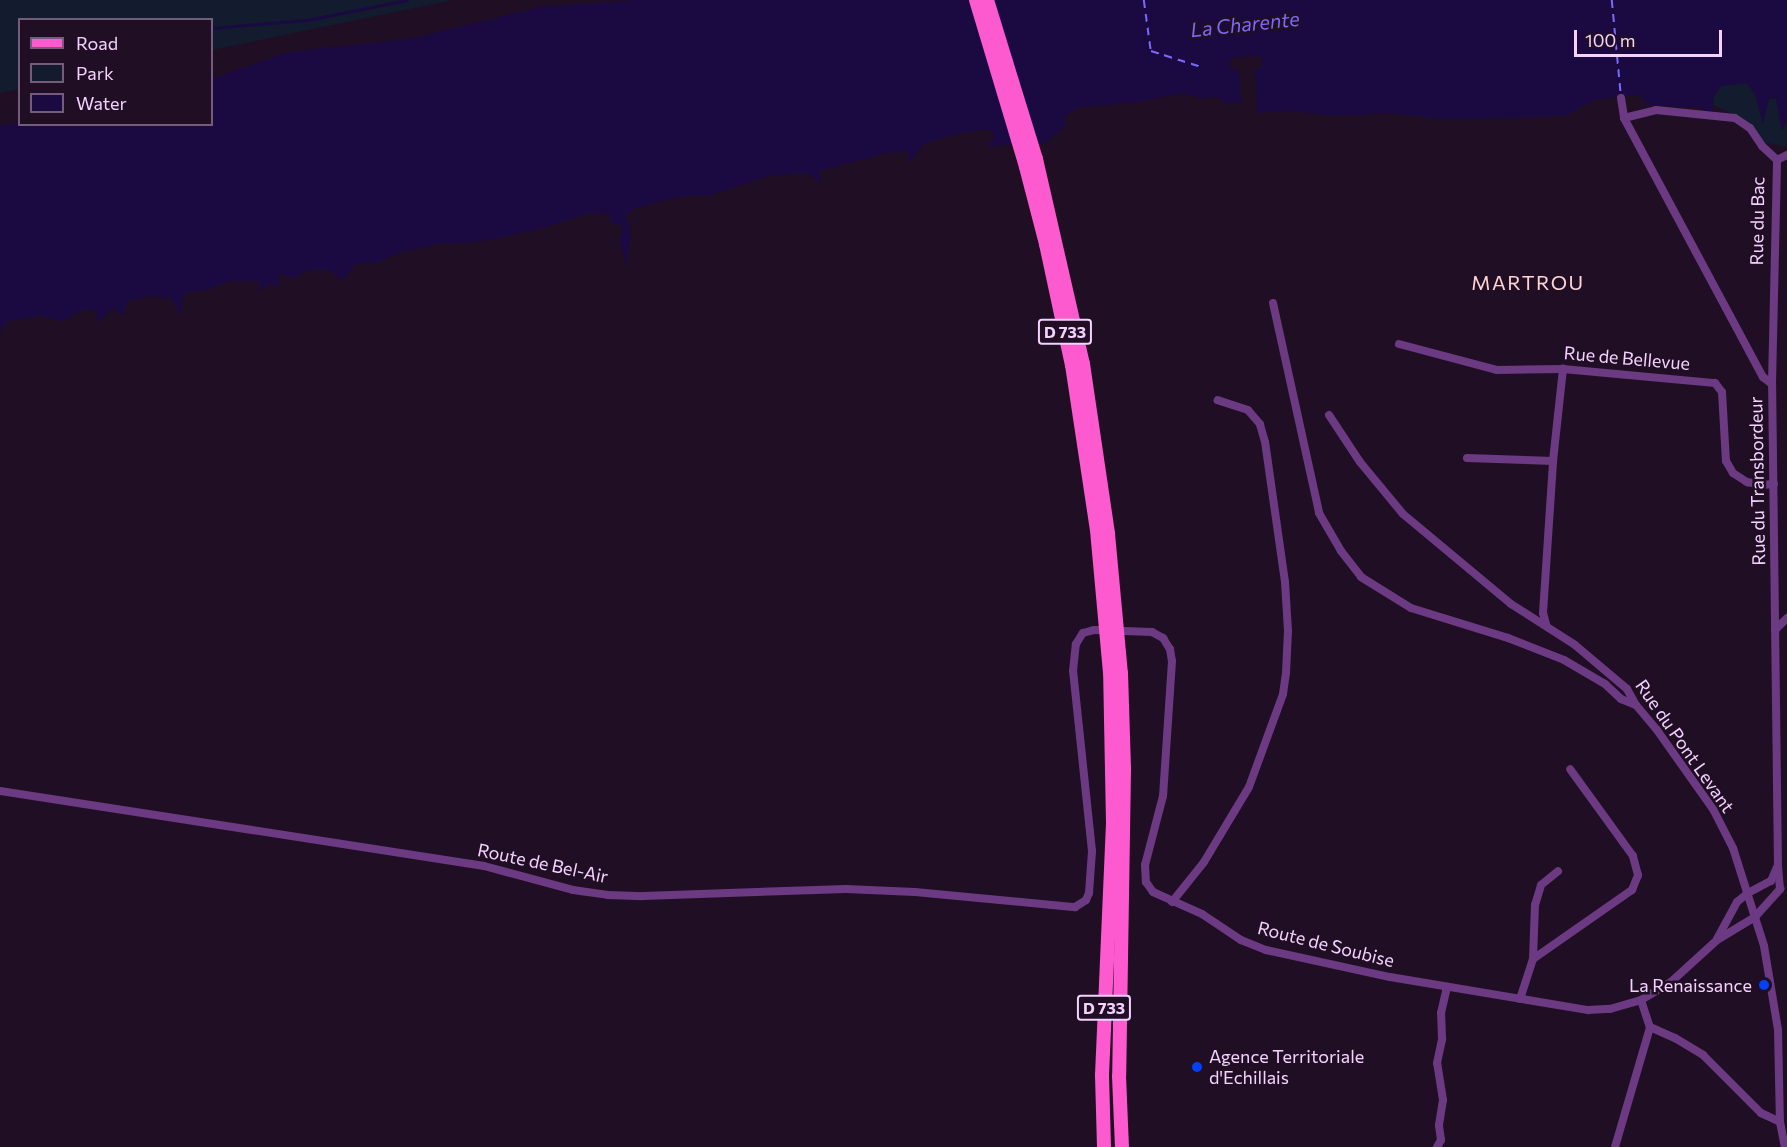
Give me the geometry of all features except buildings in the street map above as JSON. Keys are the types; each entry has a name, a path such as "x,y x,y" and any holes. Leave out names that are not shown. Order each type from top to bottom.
{"main road":[{"name":"D 733","path":"976,0 1026,167 1072,365 1097,530 1115,673 1124,769 1119,1076 1122,1147"},
{"name":"D 733","path":"987,0 1036,159 1078,343 1093,418 1108,534 1115,673 1113,823 1102,1064 1104,1147"}],"street":[{"name":"Rue du Transbordeur","path":"1621,98 1624,118 1763,377 1772,384 1780,889 1755,917 1717,939 1671,982 1641,1000"},
{"name":"Rue du Bac","path":"1624,118 1656,110 1735,118 1750,128 1762,146 1777,160 1774,164 1772,384"},
{"path":"1777,160 1787,155"},
{"path":"1273,303 1319,513 1341,550 1361,577 1411,609 1508,638 1564,660 1605,684 1621,699 1636,705"},
{"name":"Rue de Bellevue","path":"1400,344 1497,370 1563,369 1716,384 1722,392 1722,441 1726,461 1733,473 1747,482 1774,484"},
{"path":"1546,624 1543,613 1552,461 1563,369"},
{"path":"1172,902 1204,862 1249,787 1283,694 1286,673 1288,631 1285,582 1265,442 1260,424 1248,410 1218,400"},
{"name":"Rue du Pont Levant","path":"1329,416 1360,462 1402,514 1511,604 1546,624 1627,688 1636,705 1657,730 1713,809 1732,848 1748,893 1776,1014 1780,1062 1780,1122 1785,1147"},
{"path":"1467,458 1552,461"},
{"path":"1775,630 1787,618"},
{"name":"Route de Soubise","path":"1082,903 1089,893 1092,851 1073,671 1076,644 1083,633 1094,630 1152,632 1163,638 1170,649 1171,702 1163,796 1148,851 1145,876 1154,892 1202,914 1241,940 1266,950 1390,978 1588,1010 1610,1009 1641,1000"},
{"path":"1533,959 1632,890 1638,875 1633,856 1570,769"},
{"name":"Route de Bel-Air","path":"0,791 484,866 573,890 608,895 846,889 915,892 1067,908 1082,903"},
{"name":"Rue du Transbordeur","path":"1717,939 1737,902 1771,880 1778,867"},
{"path":"1520,999 1533,959 1535,905 1541,885 1558,871"},
{"path":"1439,1143 1443,1100 1437,1063 1442,1039 1441,1014 1447,987"},
{"path":"1615,1147 1650,1027 1641,1000"},
{"path":"1650,1027 1675,1038 1703,1055 1761,1113 1780,1122"}],"green space":[{"path":"0,0 453,0 213,50 213,18 18,18 18,89 0,93"},
{"path":"1747,83 1756,96 1762,122 1769,99 1776,98 1782,130 1787,122 1787,147 1763,142 1737,116 1713,105 1714,96 1721,86"}],"water":[{"name":"La Charente","path":"637,0 1787,0 1787,122 1782,131 1776,98 1769,99 1763,124 1756,96 1747,83 1721,86 1714,96 1712,113 1696,107 1649,105 1639,95 1597,99 1565,116 1506,118 1445,119 1387,113 1334,116 1292,111 1254,113 1252,102 1227,103 1215,97 1200,98 1183,93 1132,103 1078,107 1065,116 1065,126 1045,143 988,146 989,142 994,140 992,131 985,129 948,136 924,144 909,163 907,150 819,171 822,184 807,173 772,175 711,195 679,197 635,208 626,215 631,232 627,267 619,239 623,226 611,223 609,214 589,213 539,229 483,241 439,244 402,252 376,263 355,264 343,281 329,270 307,270 295,278 279,274 278,287 268,284 260,291 259,281 229,281 207,290 186,292 181,302 182,317 171,298 149,296 128,301 123,315 113,308 98,322 95,310 83,309 63,321 40,316 7,321 0,333 0,126 18,122 18,126 213,126 213,79 288,52 409,39 541,7"}],"pier":[{"path":"1257,56 1262,58 1263,63 1259,69 1255,70 1258,116 1254,116 1250,105 1241,106 1239,71 1231,69 1229,63 1234,57"}],"waterway":[{"path":"213,28 307,20 407,0"}],"ferry route":[{"path":"1144,0 1151,51 1201,67"},
{"path":"1612,0 1621,95"}],"place":[{"name":"La Renaissance","path":"1764,985"},
{"name":"Agence Territoriale d'Echillais","path":"1197,1067"}],"district":[{"name":"MARTROU","path":"1528,282"}]}
